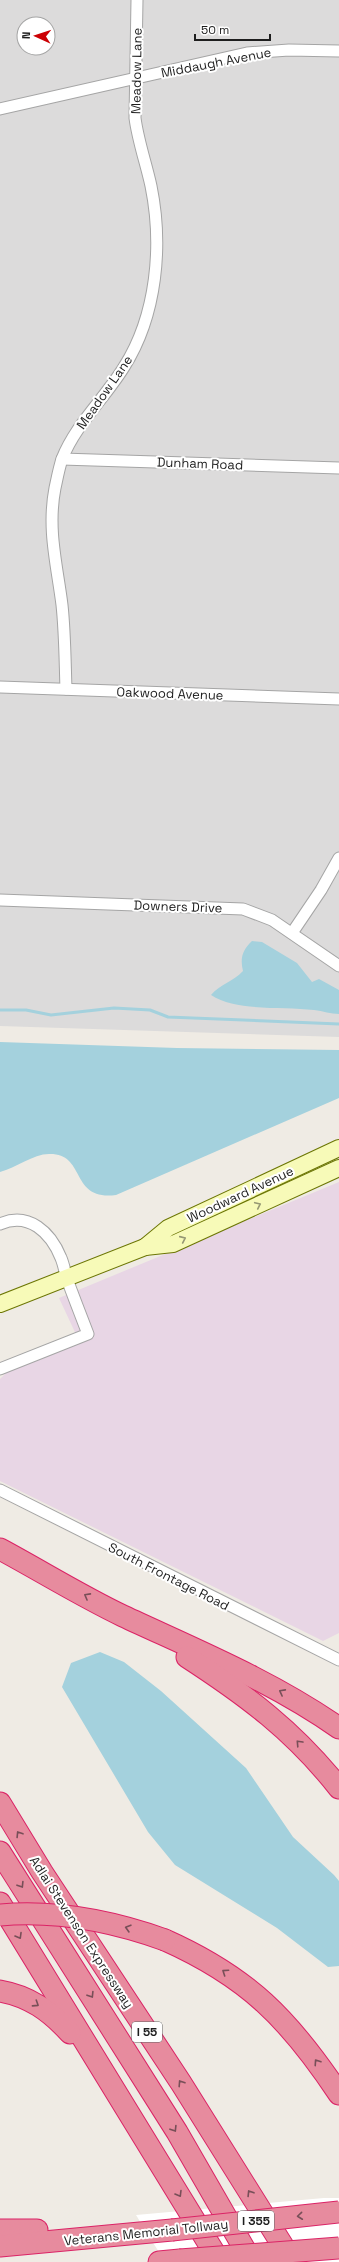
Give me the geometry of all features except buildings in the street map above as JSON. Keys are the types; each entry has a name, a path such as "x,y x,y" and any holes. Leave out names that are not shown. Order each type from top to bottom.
{"highway":[{"path":"0,1549 121,1614 246,1673 310,1707 339,1728"},
{"path":"121,1614 227,1683 268,1713 326,1772 339,1788"},
{"name":"Adlai Stevenson Expressway","path":"0,1803 47,1879 181,2083 293,2262"},
{"name":"Adlai Stevenson Expressway","path":"0,1852 177,2132 252,2262"},
{"path":"0,1902 220,2262"},
{"path":"0,1915 33,1914 76,1917 120,1926 165,1940 210,1962 262,1999 303,2042 339,2094"},
{"path":"0,1991 31,2000 53,2015 70,2033 143,2142 159,2160"},
{"name":"Veterans Memorial Tollway","path":"0,2246 165,2231 339,2212"},
{"path":"0,2230 121,2227 165,2231"},
{"path":"159,2262 339,2248"}],"street":[{"name":"Meadow Lane","path":"66,689 63,619 51,531 53,503 62,459 86,417 116,380 130,358 142,330 152,294 155,268 155,214 151,185 137,136 134,108 137,0"},
{"name":"Middaugh Avenue","path":"0,109 260,52 339,51"},
{"name":"Dunham Road","path":"62,459 339,468"},
{"name":"Oakwood Avenue","path":"0,687 339,699"},
{"path":"292,933 321,890 339,858"},
{"name":"Downers Drive","path":"0,900 231,908 257,914 292,933 339,966"},
{"name":"Woodward Avenue","path":"145,1247 168,1228 339,1148"},
{"name":"Woodward Avenue","path":"0,1304 145,1247 173,1244 339,1168"},
{"path":"0,1224 13,1220 23,1220 35,1224 52,1240 62,1259 66,1277 88,1334 0,1369"},
{"name":"South Frontage Road","path":"0,1490 339,1660"}],"shaded area":[{"path":"0,0 339,0 339,1037 0,1026"},
{"path":"339,1182 339,1633 323,1641 0,1481 0,1379 6,1373 80,1343 59,1298"}],"water":[{"path":"252,941 262,942 297,963 312,982 319,979 339,990 339,1014 314,1010 247,1006 234,1004 211,995 218,988 235,978 243,971 242,963 244,951"},
{"path":"0,1042 177,1048 339,1050 339,1098 116,1195 101,1195 91,1191 84,1184 75,1168 69,1161 61,1156 49,1154 37,1156 0,1172"},
{"path":"100,1652 124,1662 161,1691 246,1768 293,1837 339,1881 339,1966 328,1967 277,1928 175,1865 148,1832 62,1687 71,1663"}],"pier":[{"path":"324,2198 339,2198 339,2262 165,2262 136,2215"}],"waterway":[{"path":"0,1010 26,1010 51,1015 114,1008 150,1010 168,1017 339,1024"}]}
